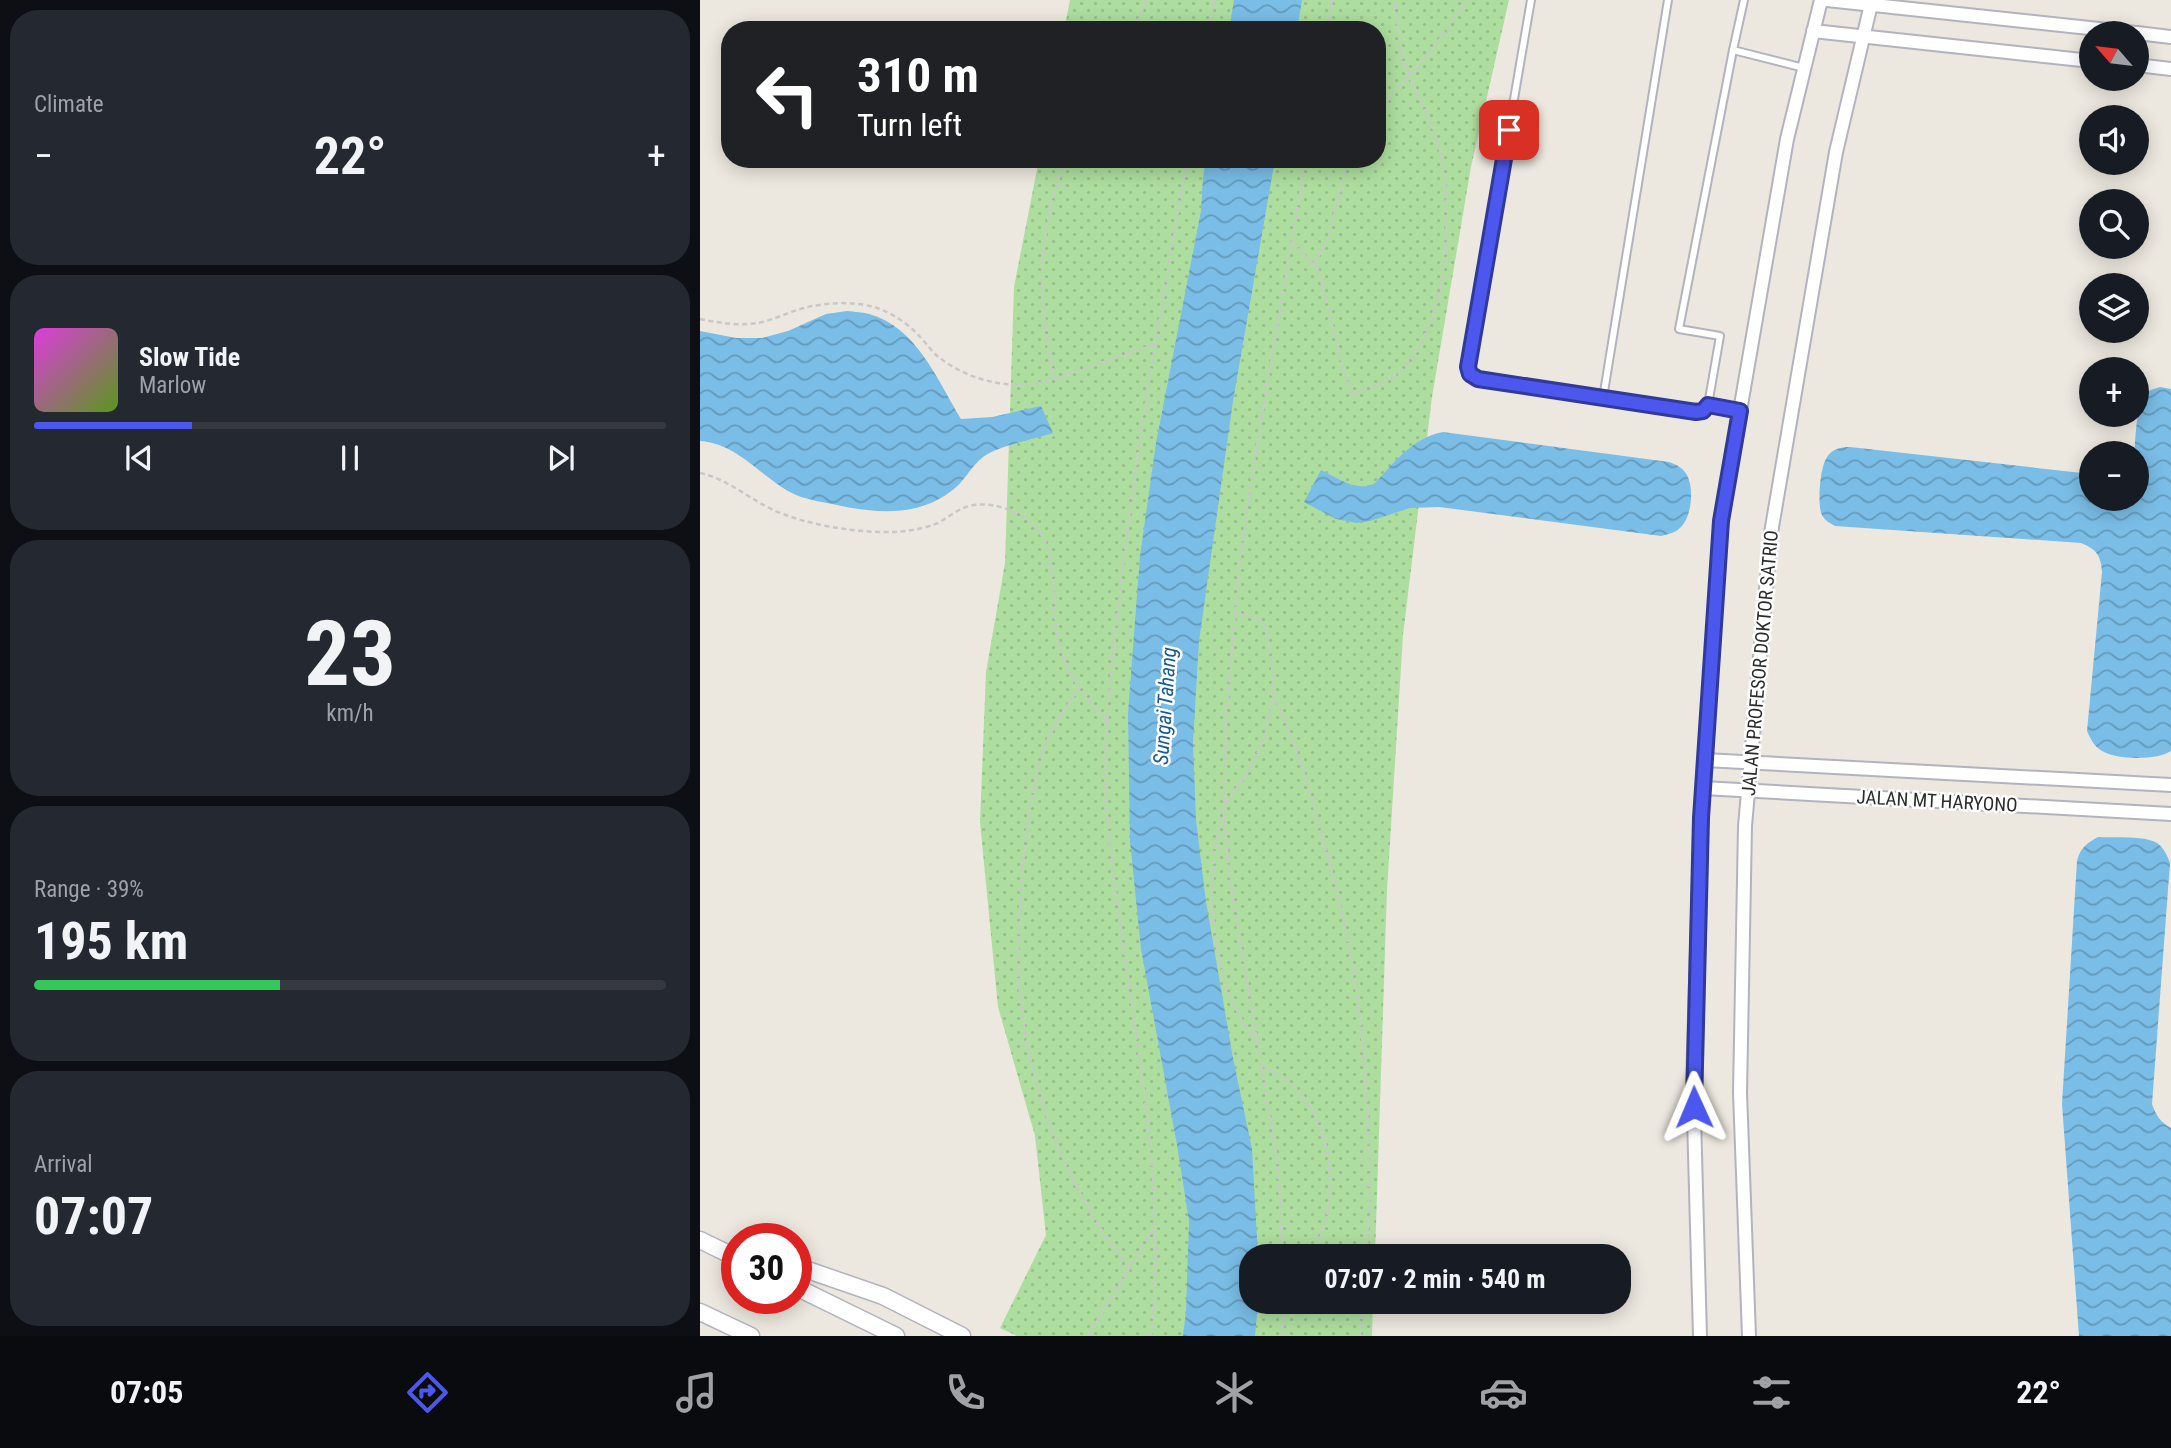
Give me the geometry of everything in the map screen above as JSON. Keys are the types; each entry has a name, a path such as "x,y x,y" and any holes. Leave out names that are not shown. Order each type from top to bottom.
{"street":[{"path":"1700,1336 1693,1081 1703,788 1721,521 1787,139 1813,31 1824,0 1871,2 2079,26"},
{"name":"JALAN PROFESOR DOKTOR SATRIO","path":"1749,1336 1740,1093 1745,826 1771,533 1836,152 1871,2"},
{"path":"1813,31 2079,60"},
{"path":"2149,34 2171,37"},
{"path":"2149,66 2171,69"},
{"name":"JALAN MT HARYONO","path":"1705,760 2171,785"},
{"name":"JALAN MT HARYONO","path":"1703,788 2171,814"},
{"path":"700,1240 721,1246"},
{"path":"700,1240 721,1250"},
{"path":"812,1272 883,1296 962,1336"},
{"path":"812,1295 896,1336"},
{"path":"700,1311 751,1336"},
{"path":"700,1317 729,1336"}],"lane":[{"path":"1531,0 1468,367 1470,374 1478,379 1696,412 1703,411 1708,405 1720,336 1679,329 1744,0"},
{"path":"1603,398 1668,0"},
{"path":"1733,50 1804,68"},
{"path":"1708,405 1740,411"}],"path":[{"path":"1138,21 1147,0"},
{"path":"1210,21 1214,0"},
{"path":"1328,21 1332,0"},
{"path":"1292,242 1318,269 1324,284 1331,325 1352,395 1384,382 1406,365 1432,318 1446,246 1445,198 1439,149 1427,110 1409,75 1401,52 1395,0"},
{"path":"1386,102 1450,26 1467,0"},
{"path":"1055,379 1045,335 1041,260 1049,215 1062,168"},
{"path":"1151,1336 1155,1227 1145,1092 1114,876 1106,786 1107,722 1132,492 1185,168"},
{"path":"1282,1244 1278,1164 1229,875 1224,805 1226,719 1254,462 1304,168"},
{"path":"1314,264 1328,239 1346,168"},
{"path":"700,319 740,324 759,323 803,308 863,304 880,309 902,321 920,336 934,353 973,377 1023,386 1055,379 1156,344"},
{"path":"700,473 727,483 788,517 876,532 919,529 938,523 967,506 993,506 1019,514 1030,522 1044,540 1049,557 1057,636 1069,672 1107,722"},
{"path":"1236,614 1257,618 1265,626 1272,661 1274,693 1269,722 1257,756 1224,805 1214,850 1212,907 1223,974 1244,1026 1259,1043"},
{"path":"1079,688 1048,738 1030,812 1020,912 1018,959 1021,1003 1040,1093 1057,1140 1078,1189 1101,1230 1129,1268"},
{"path":"1274,693 1306,780 1328,859 1345,933 1361,1026 1368,1121 1367,1244"},
{"path":"1263,1066 1286,1080 1303,1097 1326,1142 1331,1170 1330,1202 1322,1232 1315,1244"},
{"path":"1088,1336 1155,1227"},
{"path":"1283,1336 1284,1314"},
{"path":"1360,1336 1362,1314"}],"green space":[{"path":"1070,0 1509,0 1471,167 1432,397 1403,635 1387,890 1375,1244 1239,1244 1239,1314 1373,1314 1372,1336 1017,1336 1000,1328 1046,1235 1035,1136 998,1007 980,822 986,672 1005,563 1014,287 1037,168 1386,168 1386,21 1066,21"}],"water":[{"path":"1234,0 1302,0 1298,21 1230,21"},
{"name":"Sungai Tahang","path":"1205,168 1273,168 1233,401 1199,641 1193,743 1196,820 1206,902 1252,1149 1257,1244 1239,1244 1239,1314 1257,1314 1255,1336 1183,1336 1189,1221 1141,949 1130,841 1128,713 1140,556 1156,443 1201,211"},
{"path":"847,311 886,320 913,342 961,419 992,417 1041,406 1053,433 989,453 978,461 955,488 937,500 908,510 893,511 862,510 801,497 776,483 741,456 715,444 700,441 700,331 736,338 762,338 788,331 826,314"},
{"path":"2160,387 2171,389 2171,751 2157,756 2128,758 2101,750 2087,731 2102,572 2099,557 2094,550 2081,543 1835,526 1826,520 1820,510 1820,487 1822,470 1830,453 1836,449 1850,447 2079,473 2079,511 2149,511 2149,441 2135,441 2137,427 2149,427 2151,390"},
{"path":"1443,432 1669,462 1677,465 1687,475 1691,487 1688,516 1679,529 1661,536 1439,507 1410,508 1357,523 1336,519 1304,502 1321,470 1348,483 1368,486 1375,483 1413,445"},
{"path":"2098,837 2151,840 2162,847 2170,863 2152,1104 2159,1118 2171,1128 2171,1336 2079,1336 2062,1104 2077,861 2084,846"}],"route":[{"path":"1509,130 1468,367 1470,374 1478,379 1696,412 1703,411 1708,405 1740,411 1721,521 1701,818 1694,1107"}]}
